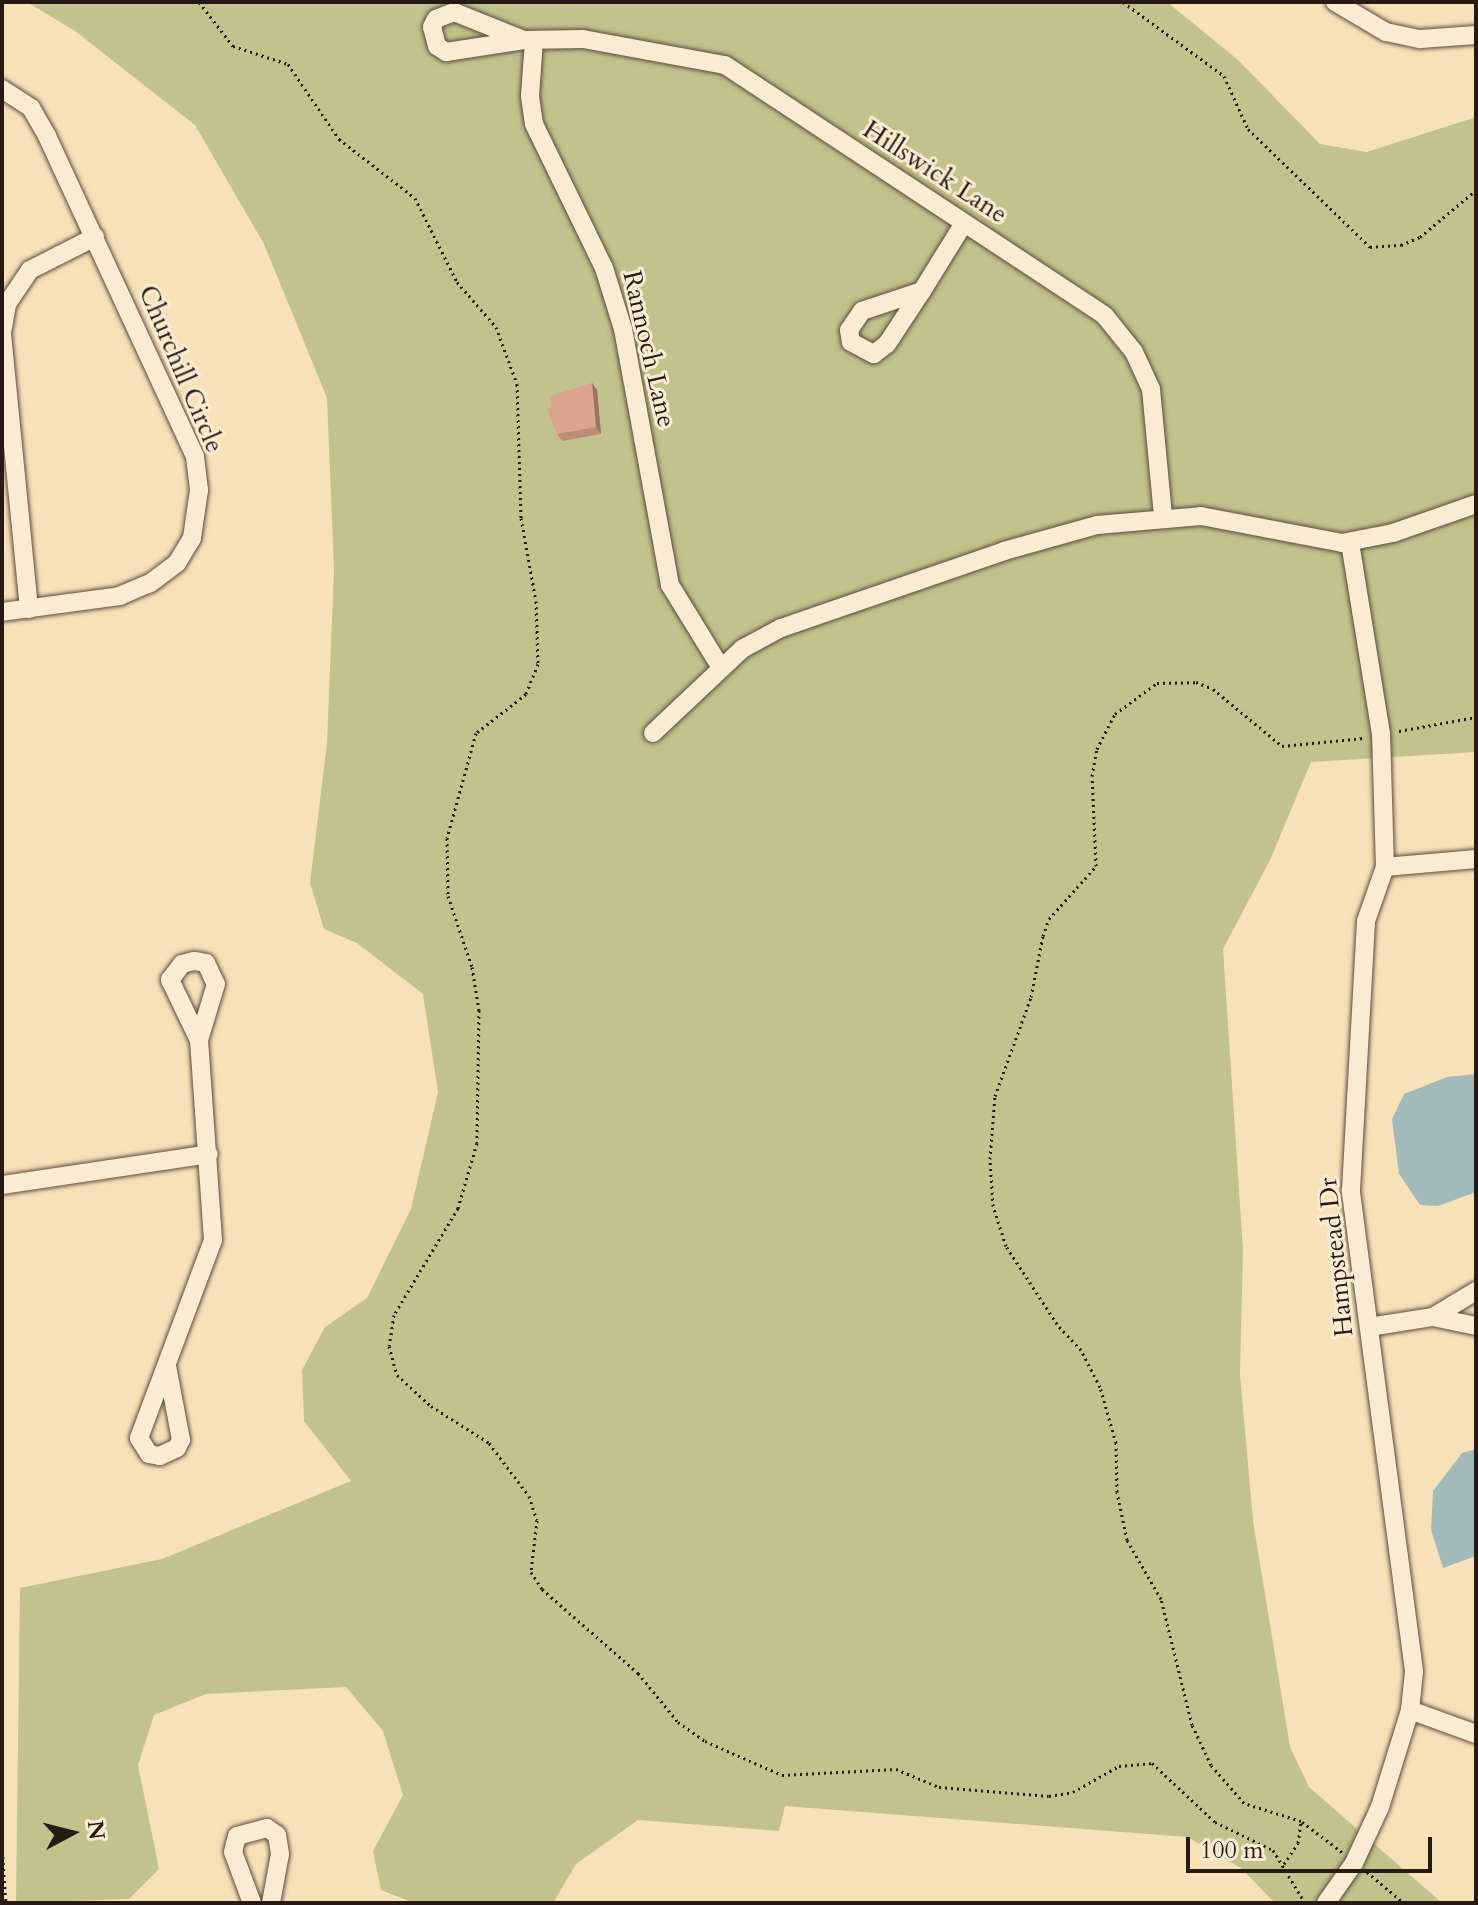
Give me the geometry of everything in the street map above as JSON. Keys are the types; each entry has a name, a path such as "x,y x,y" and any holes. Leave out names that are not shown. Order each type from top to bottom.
{"street":[{"path":"1335,2 1386,32 1420,39 1476,35"},
{"name":"Hillswick Lane","path":"529,40 583,39 725,65 1105,316 1134,352 1153,402 1163,517"},
{"name":"Rannoch Lane","path":"529,40 534,124 604,268 614,298 670,585 721,668"},
{"name":"Churchill Circle","path":"2,89 31,108 95,237 195,457 196,515 192,538 177,563 150,583 120,596 2,612"},
{"path":"922,291 964,223"},
{"path":"29,609 3,347 7,304 30,270 95,237"},
{"path":"653,733 721,668 755,642 816,614 1017,547 1097,525 1201,516 1319,542 1350,542 1393,533 1476,504"},
{"name":"Hampstead Dr","path":"1326,1903 1354,1863 1380,1807 1410,1710 1410,1629 1351,1190 1366,921 1385,867 1381,734 1350,542"},
{"path":"1385,867 1476,859"},
{"path":"167,1366 213,1240 199,1040"},
{"path":"2,1185 209,1154"},
{"path":"1433,1317 1476,1291"},
{"path":"1369,1327 1433,1317 1476,1326"},
{"path":"1410,1710 1476,1734"},
{"path":"252,1903 233,1852 237,1836 267,1828 277,1835 280,1854 271,1903"}],"path":[{"path":"199,2 222,38 288,64 339,139 415,198 457,282 496,327 517,384 521,518 536,601 538,664 526,694 476,733 447,838 448,896 472,967 479,1010 477,1143 458,1208 394,1315 389,1346 397,1375 431,1406 489,1443 529,1496 537,1520 531,1572 542,1589 638,1673 678,1722 705,1741 782,1775 896,1769 951,1789 1049,1796 1073,1792 1119,1766 1152,1763 1170,1774 1202,1811 1261,1842 1284,1864 1305,1903"},
{"path":"1123,2 1224,76 1248,129 1370,247 1401,245 1420,237 1476,190"},
{"path":"1404,1903 1301,1821 1234,1796 1211,1765 1192,1725 1161,1599 1127,1540 1117,1492 1116,1443 1100,1387 998,1227 990,1182 991,1127 999,1078 1031,997 1049,919 1096,866 1099,855 1089,796 1097,749 1115,714 1157,683 1186,681 1213,689 1282,746 1311,747 1476,717"},
{"path":"1284,1864 1298,1843 1301,1821"},
{"path":"2,1845 6,1903"}],"green space":[{"path":"27,2 1167,2 1237,59 1320,144 1367,152 1476,117 1476,752 1311,762 1270,860 1223,949 1243,1250 1240,1374 1253,1521 1290,1747 1309,1787 1442,1903 1275,1903 1241,1868 1187,1837 785,1806 779,1831 638,1820 576,1864 553,1903 414,1903 381,1890 373,1851 403,1795 383,1731 346,1687 206,1694 154,1715 138,1765 159,1869 129,1899 16,1903 20,1588 162,1559 351,1481 304,1421 302,1370 325,1327 367,1298 411,1209 438,1092 423,994 357,943 324,929 310,883 327,743 334,569 327,398 264,244 195,125 75,31"}],"water":[{"path":"1476,1074 1476,1192 1438,1206 1420,1205 1399,1174 1392,1119 1404,1094 1447,1077"},
{"path":"1476,1449 1476,1556 1443,1568 1431,1530 1433,1491 1462,1453"}],"building":[{"path":"592,383 596,427 557,434 547,409 552,408 550,396"}]}
